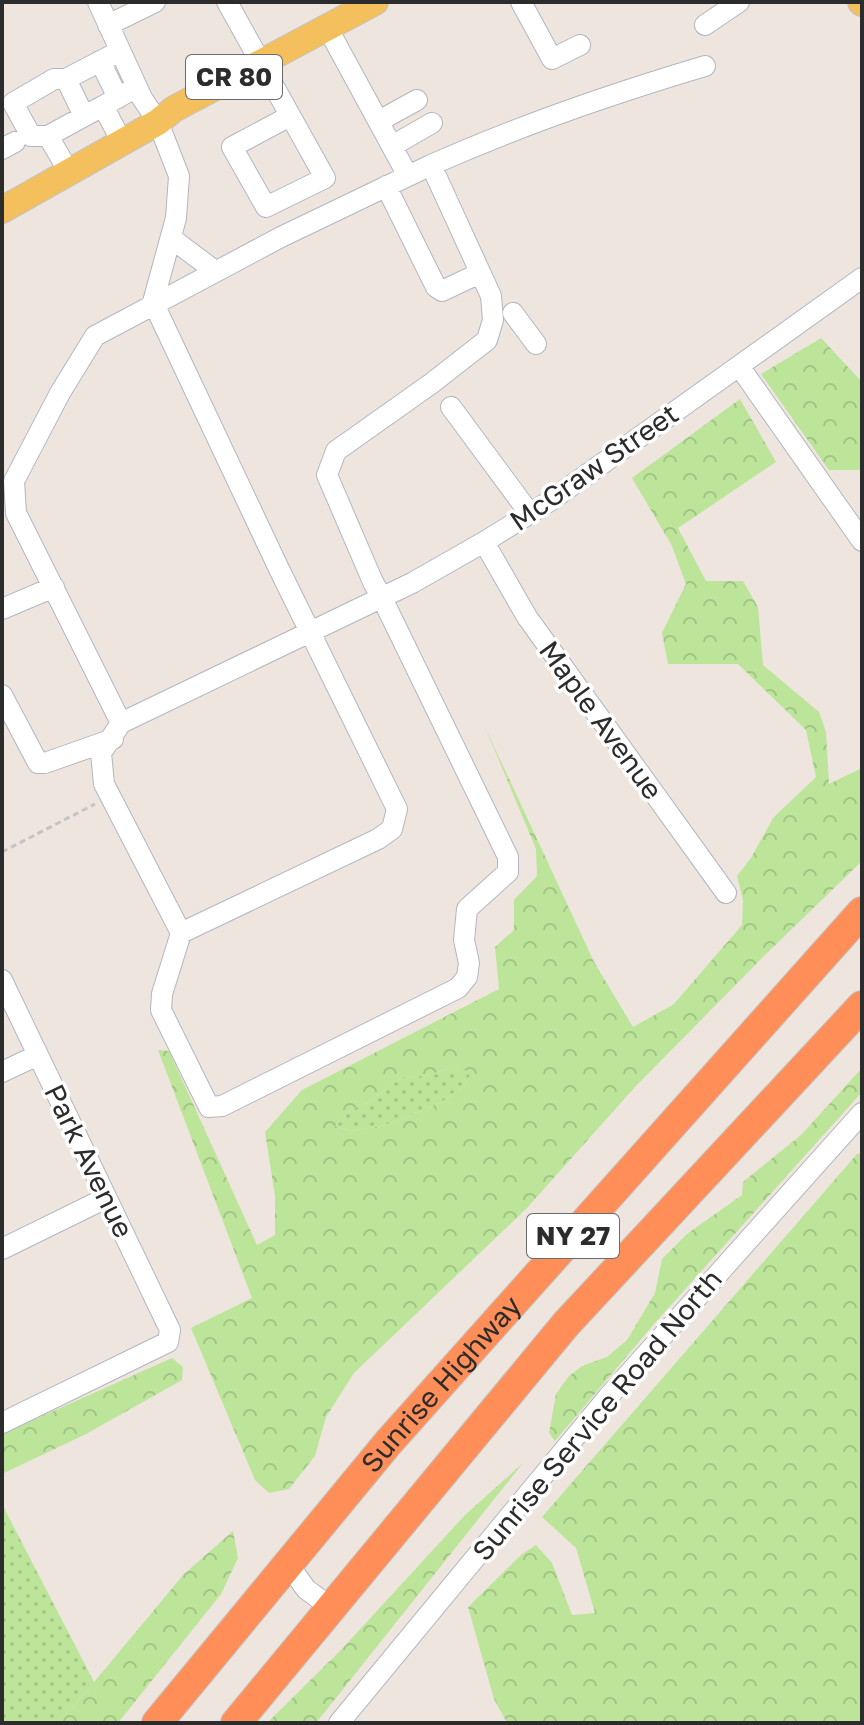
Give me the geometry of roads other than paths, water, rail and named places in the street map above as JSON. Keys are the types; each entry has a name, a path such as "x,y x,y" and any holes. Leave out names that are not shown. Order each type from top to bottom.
{"highway":[{"name":"Sunrise Highway","path":"157,1723 388,1443 862,912"},
{"name":"Sunrise Highway","path":"236,1723 566,1324 862,1006"}],"main road":[{"name":"CR 80","path":"2,210 158,122 174,109 375,2"}],"street":[{"path":"98,2 137,87 158,122 179,176 176,218 153,302 396,803 395,823 378,839 181,933"},
{"path":"108,25 155,2"},
{"path":"227,2 325,178 266,207"},
{"path":"521,2 552,59 580,45"},
{"path":"705,25 739,2"},
{"path":"327,27 408,176"},
{"path":"120,51 66,79 54,79 13,103 31,136 48,136 137,87"},
{"path":"100,61 122,142"},
{"path":"431,165 491,296 493,320 487,340 336,451 327,475 382,598 508,857 508,872 467,909 464,940 469,963 467,977 458,988 222,1106 209,1107 161,1010 162,994 181,933 104,784 101,753 117,731 54,587 16,513 14,481 60,393 95,336 153,302 281,237 386,186 431,165 512,129 705,66"},
{"path":"66,79 84,116"},
{"path":"379,121 417,100"},
{"path":"281,237 232,147 290,116"},
{"path":"392,146 432,123"},
{"path":"48,136 69,172"},
{"path":"386,186 436,287 442,291 480,273"},
{"path":"171,238 215,271"},
{"name":"McGraw Street","path":"2,695 38,763 45,763 117,731 382,598 484,542 530,514 862,278"},
{"path":"513,313 536,344"},
{"path":"739,366 862,541"},
{"path":"451,407 530,514"},
{"name":"Maple Avenue","path":"484,542 527,617 726,893"},
{"path":"2,609 54,587"},
{"name":"Park Avenue","path":"2,980 170,1330 168,1342 2,1423"},
{"path":"2,1072 38,1055"},
{"name":"Sunrise Service Road North","path":"351,1718 608,1397 862,1113"},
{"path":"2,1249 106,1198"},
{"path":"288,1564 306,1589 330,1607"}]}
